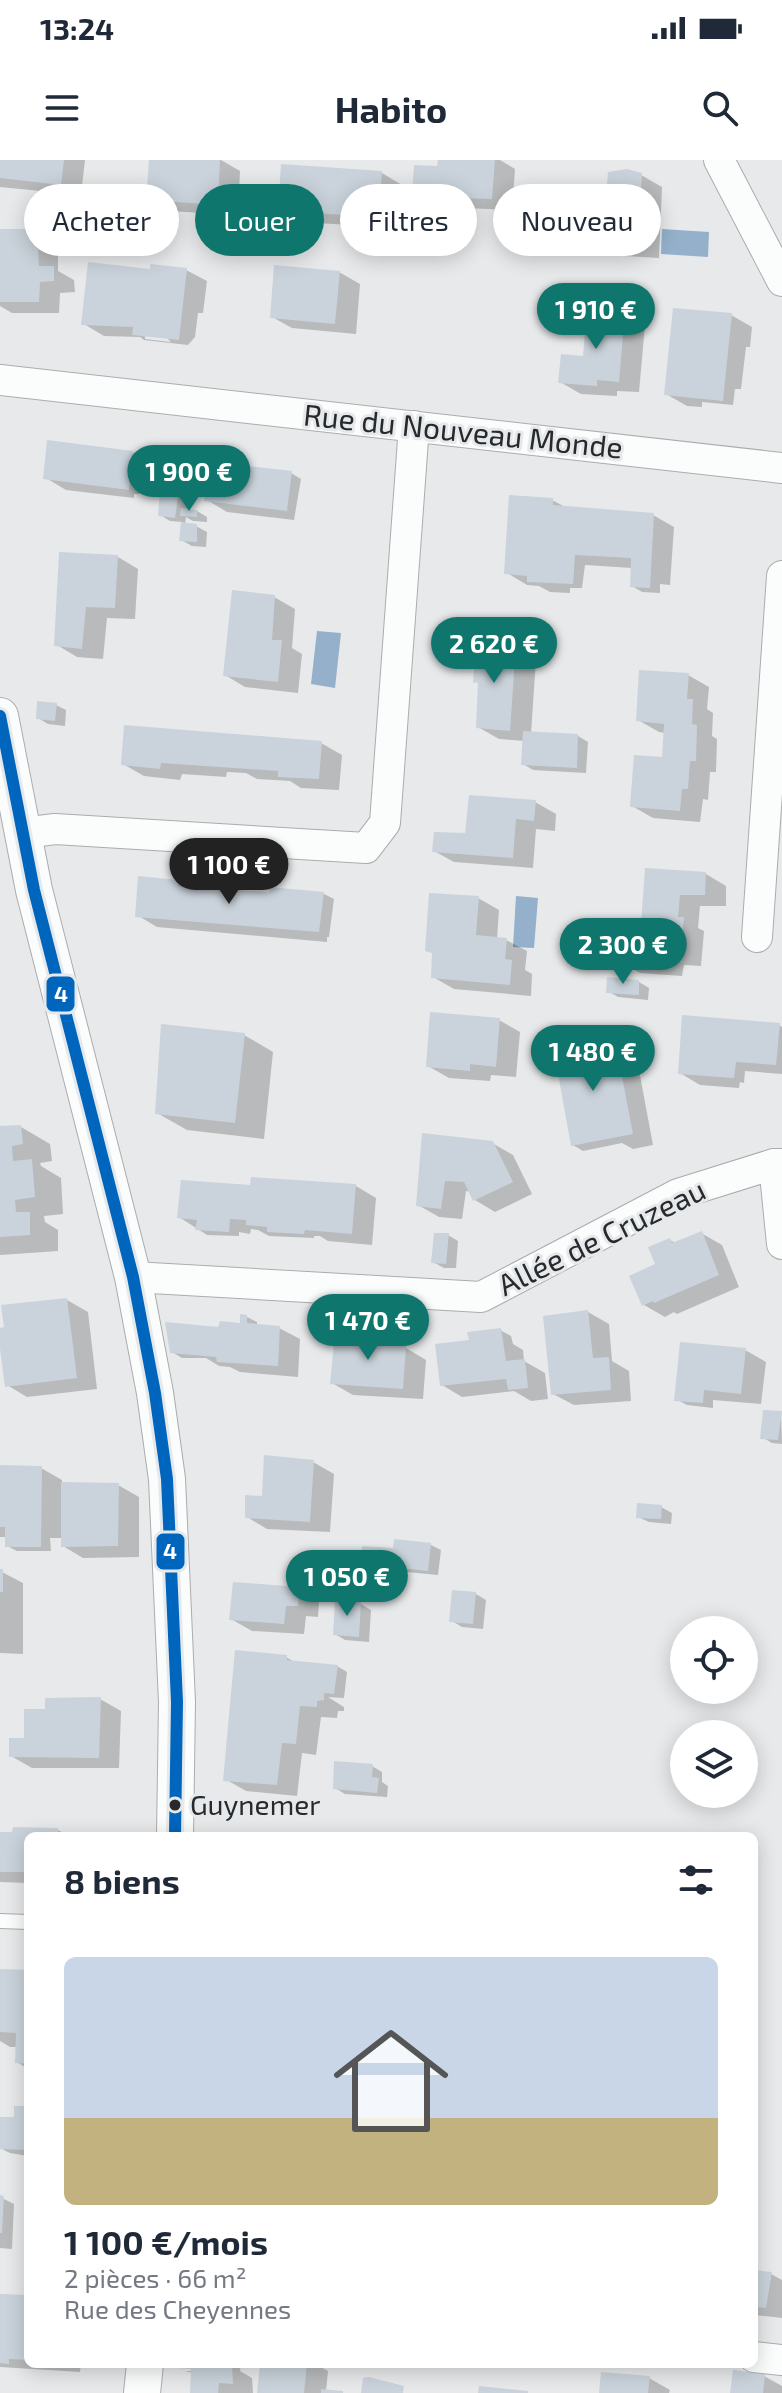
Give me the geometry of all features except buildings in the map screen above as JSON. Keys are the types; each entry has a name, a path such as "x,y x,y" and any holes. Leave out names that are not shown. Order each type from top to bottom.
{"street":[{"path":"719,160 782,281"},
{"name":"Rue du Nouveau Monde","path":"0,380 782,468"},
{"path":"23,833 55,829 366,848 385,823 414,426"},
{"path":"757,937 772,866 782,576"},
{"path":"0,716 34,890 133,1277 155,1393 167,1479 177,1702 175,1832"},
{"path":"778,1164 782,1244"},
{"name":"Allée de Cruzeau","path":"133,1277 481,1297 678,1194 778,1164"},
{"path":"758,2357 782,2360"},
{"path":"142,2393 145,2368"}],"lane":[{"path":"0,1921 24,1922"}],"water":[{"path":"662,229 709,232 708,257 661,254"},
{"path":"317,631 341,633 335,688 311,684"},
{"path":"516,896 538,898 534,948 513,947"}],"transit line":[{"name":"4","path":"0,716 34,890 133,1277 155,1393 167,1479 177,1702 175,1832"}],"place":[{"name":"Guynemer","path":"175,1805"}]}
